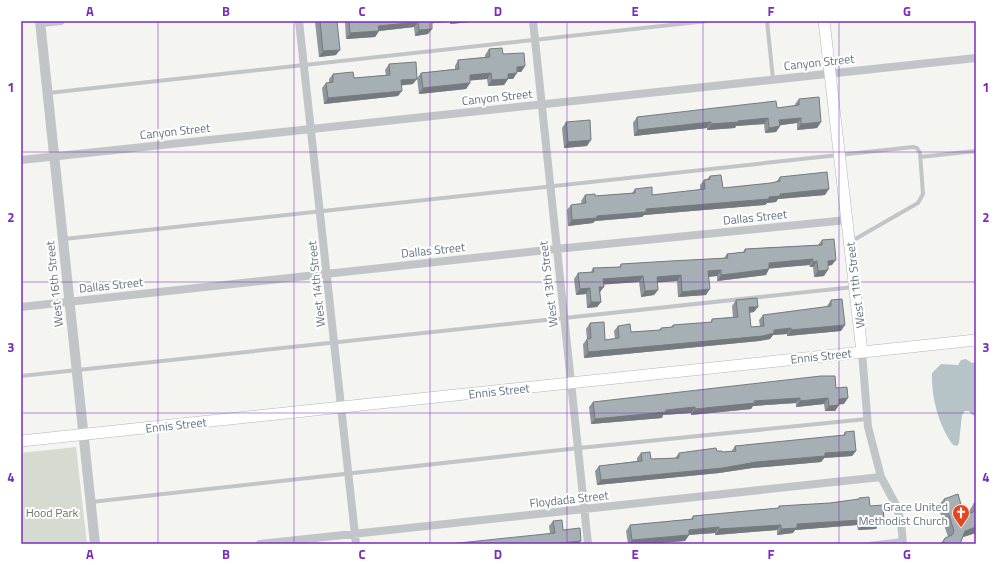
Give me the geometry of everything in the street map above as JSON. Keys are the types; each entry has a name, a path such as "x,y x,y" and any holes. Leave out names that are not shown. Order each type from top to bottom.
{"main road":[{"name":"West 11th Street","path":"824,21 862,352"},
{"name":"Ennis Street","path":"21,441 976,340"}],"street":[{"path":"40,22 61,21"},
{"name":"West 14th Street","path":"299,21 356,544"},
{"name":"West 13th Street","path":"533,21 588,544"},
{"name":"West 16th Street","path":"40,22 95,544"},
{"name":"Canyon Street","path":"21,160 976,58"},
{"name":"Dallas Street","path":"21,307 327,273 847,220"},
{"name":"West 11th Street","path":"862,352 867,419 874,454 881,477 896,505 901,522 903,542"},
{"name":"Floydada Street","path":"260,544 881,477"}],"lane":[{"path":"47,93 707,21"},
{"path":"767,21 773,79"},
{"path":"62,239 913,147 918,148 923,194 918,203 850,242"},
{"path":"920,157 976,151"},
{"path":"21,376 855,287"},
{"path":"91,502 579,448 867,419"},
{"path":"869,544 903,542"}],"green space":[{"name":"Hood Park","path":"76,447 87,544 21,544 21,453"}],"shaded area":[{"path":"966,359 972,363 976,362 976,416 972,415 969,411 965,411 962,415 959,443 957,446 953,445 940,420 933,392 932,373 941,364 958,365 961,360"}],"building":[{"path":"320,21 337,21 340,50 323,51"},
{"path":"349,21 432,21 432,29 419,30 418,22 378,26 379,31 350,33"},
{"path":"502,48 503,54 524,53 525,66 517,67 517,73 508,74 508,79 492,80 491,73 470,75 470,83 423,88 421,73 459,69 458,60 490,57 489,49"},
{"path":"416,62 417,79 401,80 402,91 328,98 326,83 333,82 333,74 353,72 354,78 390,75 389,64"},
{"path":"819,97 821,122 801,124 801,118 779,120 780,126 769,128 768,118 738,121 739,122 711,124 711,122 638,130 637,117 776,101 777,108 799,105 799,99"},
{"path":"590,120 591,140 568,142 566,122"},
{"path":"827,172 829,189 780,194 780,196 769,197 769,199 646,209 646,212 597,216 597,218 572,220 571,205 586,203 585,195 595,194 595,196 635,193 635,189 652,187 652,195 705,189 704,180 710,179 710,176 721,175 723,188 771,183 780,181 780,177"},
{"path":"834,239 836,260 828,261 828,270 818,271 817,261 813,262 813,259 769,263 769,269 721,275 721,270 708,271 710,289 682,292 681,275 657,277 658,290 645,291 643,276 603,279 604,287 599,287 601,302 591,302 590,288 580,289 578,273 594,272 593,268 621,267 621,264 728,258 727,254 745,252 745,249 822,245 822,240"},
{"path":"757,298 758,307 749,307 751,327 764,326 763,315 831,306 831,300 842,299 845,325 791,330 791,328 774,330 774,333 763,336 588,352 587,339 591,338 590,323 604,322 605,340 619,338 618,326 630,324 631,332 661,330 661,328 673,327 673,325 712,322 712,319 738,317 736,300"},
{"path":"821,376 835,376 836,388 847,387 848,398 839,399 839,405 829,406 828,398 800,401 800,398 754,401 755,403 695,409 695,407 666,410 666,412 595,419 593,402"},
{"path":"854,431 856,451 825,453 825,456 756,462 723,468 601,480 599,466 642,461 641,453 650,452 651,459 679,458 679,453 716,448 717,451 722,452 736,451 735,446 845,435 845,432"},
{"name":"Grace United Methodist Church","path":"958,494 964,515 976,511 976,527 965,531 960,544 942,544 945,538 952,535 954,531 944,499"},
{"path":"869,497 870,506 883,505 884,521 880,521 880,523 862,525 861,520 797,524 797,528 781,529 781,525 719,529 719,527 689,530 689,535 632,540 630,525 693,519 693,516 779,508 779,506 830,503"},
{"path":"562,520 563,530 580,528 581,541 551,544 449,544 555,533 553,521"}],"place":[{"name":"Grace United Methodist Church","path":"961,528"}]}
